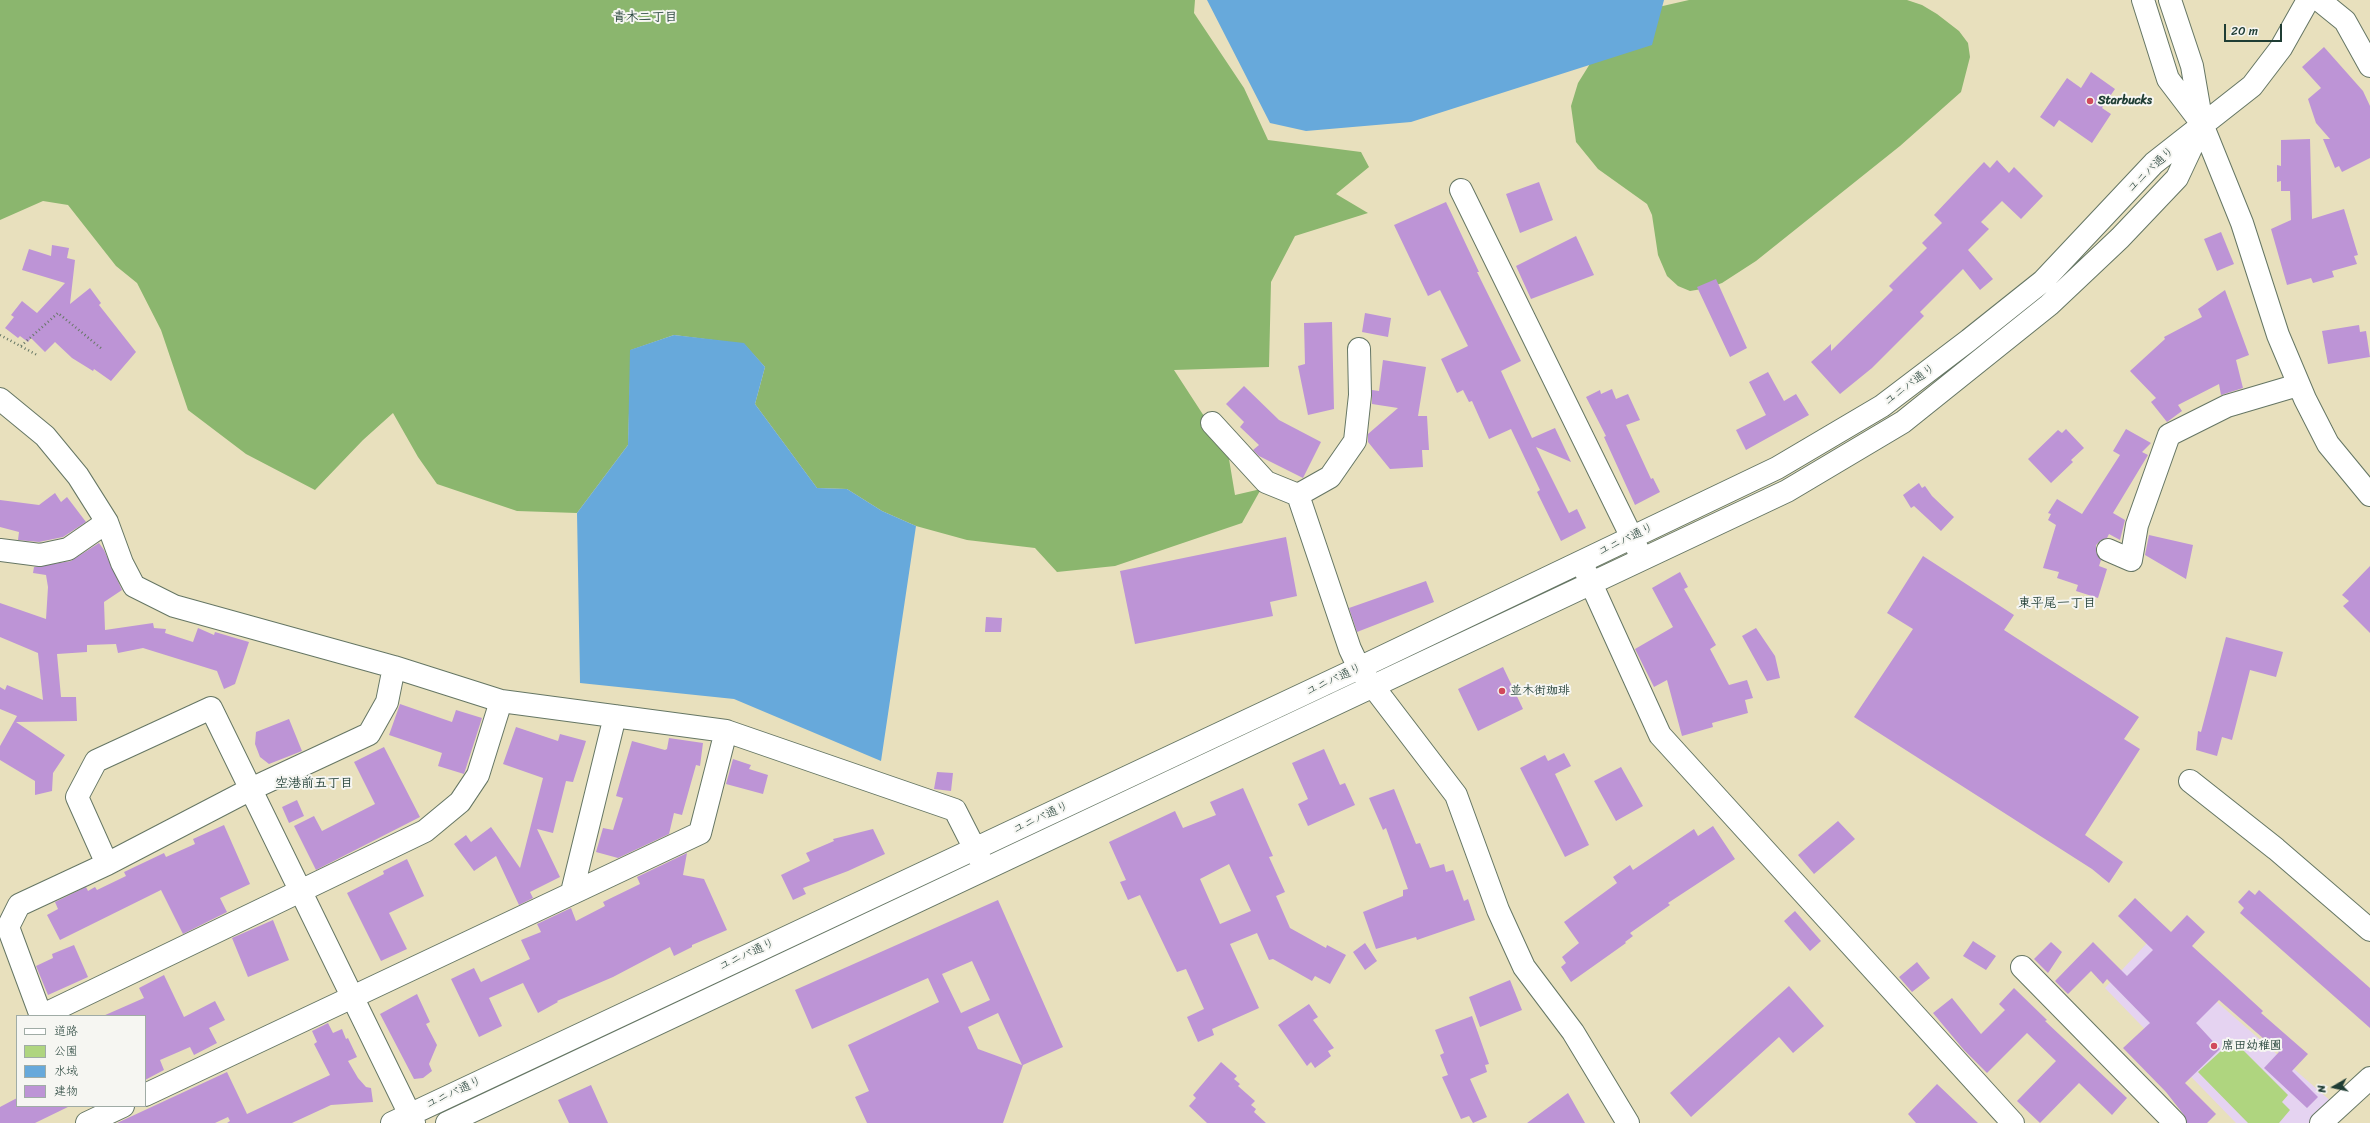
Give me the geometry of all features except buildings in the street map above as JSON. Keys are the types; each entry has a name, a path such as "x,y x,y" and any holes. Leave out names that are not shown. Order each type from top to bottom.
{"street":[{"path":"2143,0 2168,80 2202,124"},
{"path":"2170,0 2192,66 2202,124 2242,223 2278,335 2298,385 2328,444 2368,485"},
{"path":"2202,124 2252,86 2281,48 2308,0"},
{"path":"2320,0 2345,21 2370,66"},
{"name":"ユニバ通り","path":"405,1120 975,848 1359,668 1777,468 1882,406 1969,340 2043,281 2154,163 2202,124"},
{"name":"ユニバ通り","path":"447,1123 1373,688 1787,491 1903,422 1976,365 2055,300 2120,238 2177,178 2202,124"},
{"path":"1460,190 1643,559"},
{"path":"1298,495 1330,477 1355,441 1360,395 1359,349"},
{"path":"2108,550 2131,560 2137,525 2169,435 2227,406 2298,385"},
{"path":"0,399 45,436 78,476 107,522 122,563 134,586 174,606 394,667 501,701 726,731 955,810 985,869"},
{"path":"1212,423 1266,482 1298,495 1350,649 1359,668 1456,795 1498,910 1524,967 1573,1032 1628,1123"},
{"path":"0,550 40,555 68,549 107,522"},
{"path":"1582,561 1660,736 2013,1123"},
{"path":"41,1015 8,927 19,905 107,864 251,789 369,734 387,702 394,667"},
{"path":"43,1015 425,831 460,802 478,774 501,701"},
{"path":"107,864 77,797 96,760 211,708 352,996 405,1120"},
{"path":"572,892 615,716"},
{"path":"146,1095 572,892 700,833 726,731"},
{"path":"2190,781 2276,849 2370,930"},
{"path":"2022,967 2174,1123"},
{"path":"2321,1123 2370,1078"},
{"path":"87,1123 121,1107"}],"path":[{"path":"21,346 58,313 102,349"},
{"path":"0,335 37,355"}],"shaded area":[{"name":"席田幼稚園","path":"2148,942 2333,1103 2311,1123 2236,1123 2105,988"}],"green space":[{"path":"0,0 1195,0 1194,13 1244,88 1268,140 1361,152 1369,167 1336,194 1368,213 1295,236 1271,282 1269,367 1174,370 1228,453 1235,495 1261,489 1242,523 1115,566 1057,572 1035,548 967,540 916,526 882,511 847,489 817,488 755,404 765,367 744,344 674,335 631,350 628,445 577,513 517,511 437,484 418,457 393,413 363,440 315,490 246,454 188,410 161,330 137,283 116,266 68,205 43,201 0,220"},
{"path":"1689,0 1907,0 1922,5 1937,14 1959,31 1968,43 1970,57 1961,92 1900,146 1756,261 1722,283 1708,288 1690,291 1678,286 1667,276 1658,255 1652,215 1647,204 1598,169 1576,142 1571,106 1578,83 1606,38 1654,8"},
{"path":"2233,1040 2288,1095 2282,1102 2290,1110 2279,1123 2248,1123 2198,1072"}],"water":[{"path":"1207,0 1664,0 1652,45 1411,122 1306,131 1270,123"},
{"path":"674,335 744,343 765,367 755,404 817,488 847,489 882,511 916,526 881,761 734,699 580,683 577,513 628,445 630,350"}],"place":[{"name":"Starbucks","path":"2090,101"},
{"name":"並木街珈琲","path":"1502,691"},
{"name":"席田幼稚園","path":"2214,1046"}],"district":[{"name":"青木二丁目","path":"645,18"},
{"name":"東平尾一丁目","path":"2057,604"},
{"name":"空港前五丁目","path":"314,784"}]}
